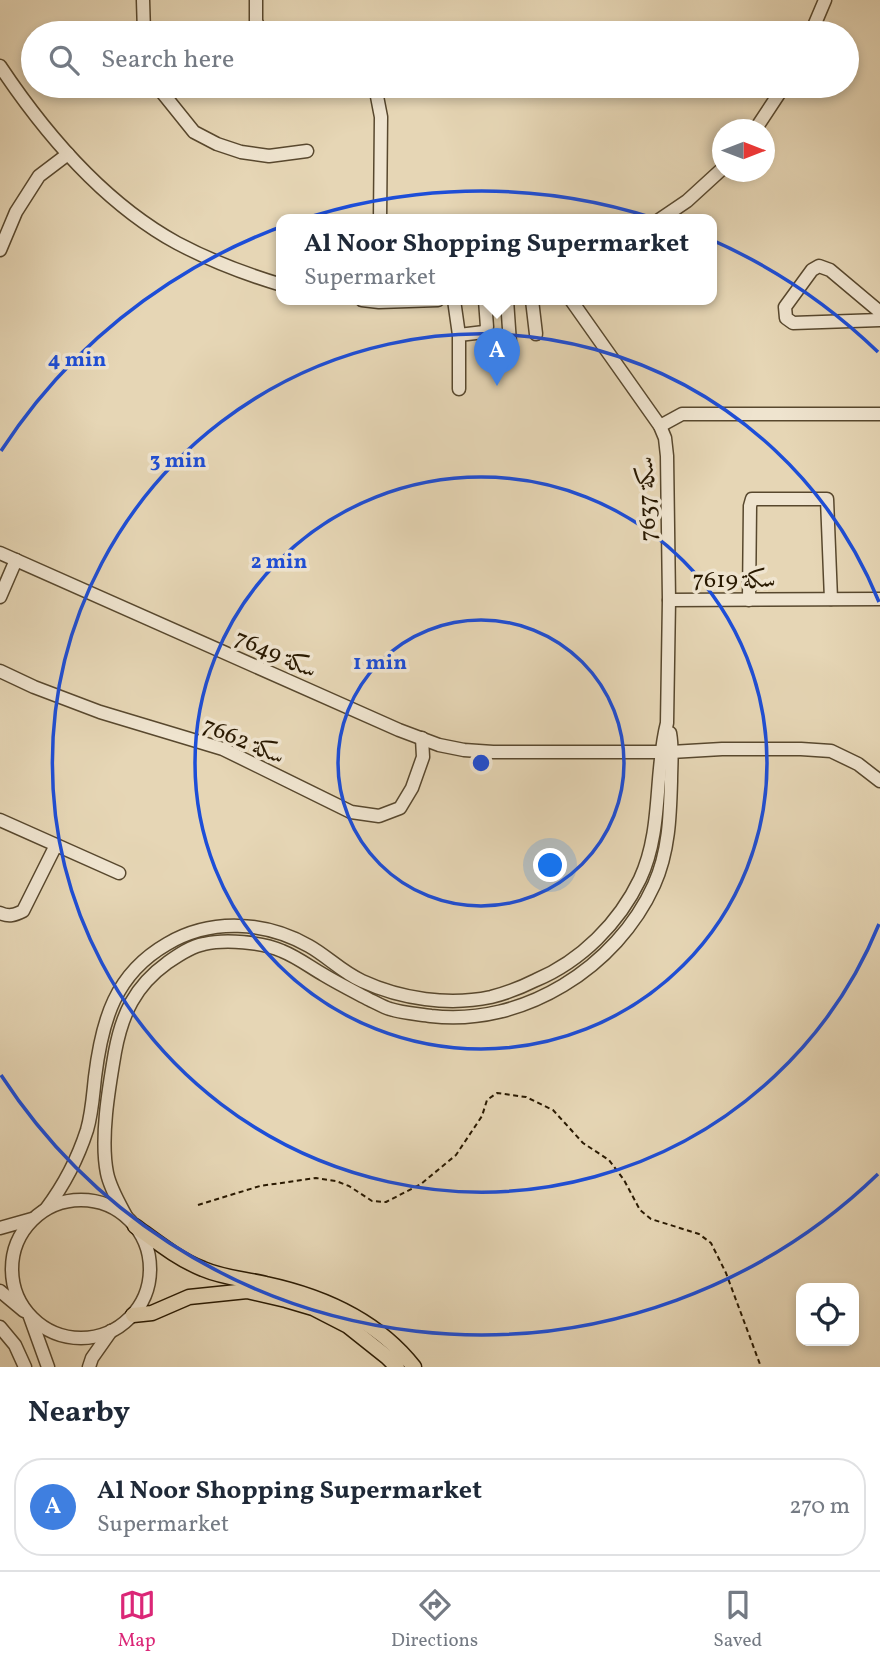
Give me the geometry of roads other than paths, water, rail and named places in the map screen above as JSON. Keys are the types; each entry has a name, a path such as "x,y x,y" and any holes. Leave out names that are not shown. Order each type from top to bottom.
{"main road":[{"path":"131,1221 175,1255 204,1269 302,1293 350,1314 382,1334 414,1367"},
{"path":"133,1315 152,1313 189,1297 247,1291 313,1308 348,1326 397,1367"}],"street":[{"path":"143,0 144,21"},
{"path":"256,0 256,21"},
{"path":"816,21 825,0"},
{"path":"0,66 21,95"},
{"path":"23,98 68,154 113,198 145,223 212,260 276,283"},
{"path":"167,98 194,132 217,144 241,152 269,156 307,151"},
{"path":"377,98 381,117 380,214"},
{"path":"762,119 776,98"},
{"path":"0,250 16,212 39,176 68,154"},
{"path":"668,214 712,179"},
{"path":"880,312 830,270 819,267 812,270 785,307 786,318 793,323 880,320"},
{"path":"455,305 459,335 459,389"},
{"path":"459,335 484,332 487,327 485,305"},
{"path":"507,305 510,343"},
{"path":"533,305 536,334"},
{"name":"سكة 7637","path":"575,305 660,426 665,438 670,600"},
{"path":"660,426 682,414 880,414"},
{"path":"749,600 752,499 827,499 831,599"},
{"name":"سكة 7649","path":"0,553 399,730 439,745 493,752 666,752 722,749 831,751 858,764 880,781"},
{"path":"0,597 16,560"},
{"name":"سكة 7619","path":"666,752 671,737 667,723 670,600 880,599"},
{"name":"سكة 7662","path":"0,671 100,712 223,749 351,812 379,816 400,808 412,789 423,757 422,738"},
{"path":"46,1209 68,1175 88,1127 100,1042 109,1008 125,979 148,957 168,943 194,932 222,926 246,925 292,937 362,981 397,994 456,1001 491,996 519,988 555,972 574,958 601,935 626,901 640,878 647,858 666,752"},
{"path":"0,1291 46,1328 68,1337 92,1337 111,1331 133,1315 144,1296 150,1275 145,1240 131,1221 107,1175 105,1146 108,1096 124,1017 137,991 155,972 177,956 202,944 229,942 281,950 346,988 389,1009 433,1016 467,1016 498,1012 538,999 576,978 610,949 628,927 654,885 663,860 670,824 666,752"},
{"path":"0,820 119,873"},
{"path":"0,913 7,916 23,911 56,845"},
{"path":"0,1228 32,1219 65,1201 87,1200 108,1205 131,1221"},
{"path":"32,1219 16,1245 12,1268 16,1292 48,1367"},
{"path":"0,1327 15,1345 25,1367"},
{"path":"89,1367 92,1358 111,1331"}],"place":[{"name":"Al Noor Shopping Supermarket","path":"497,386"}]}
